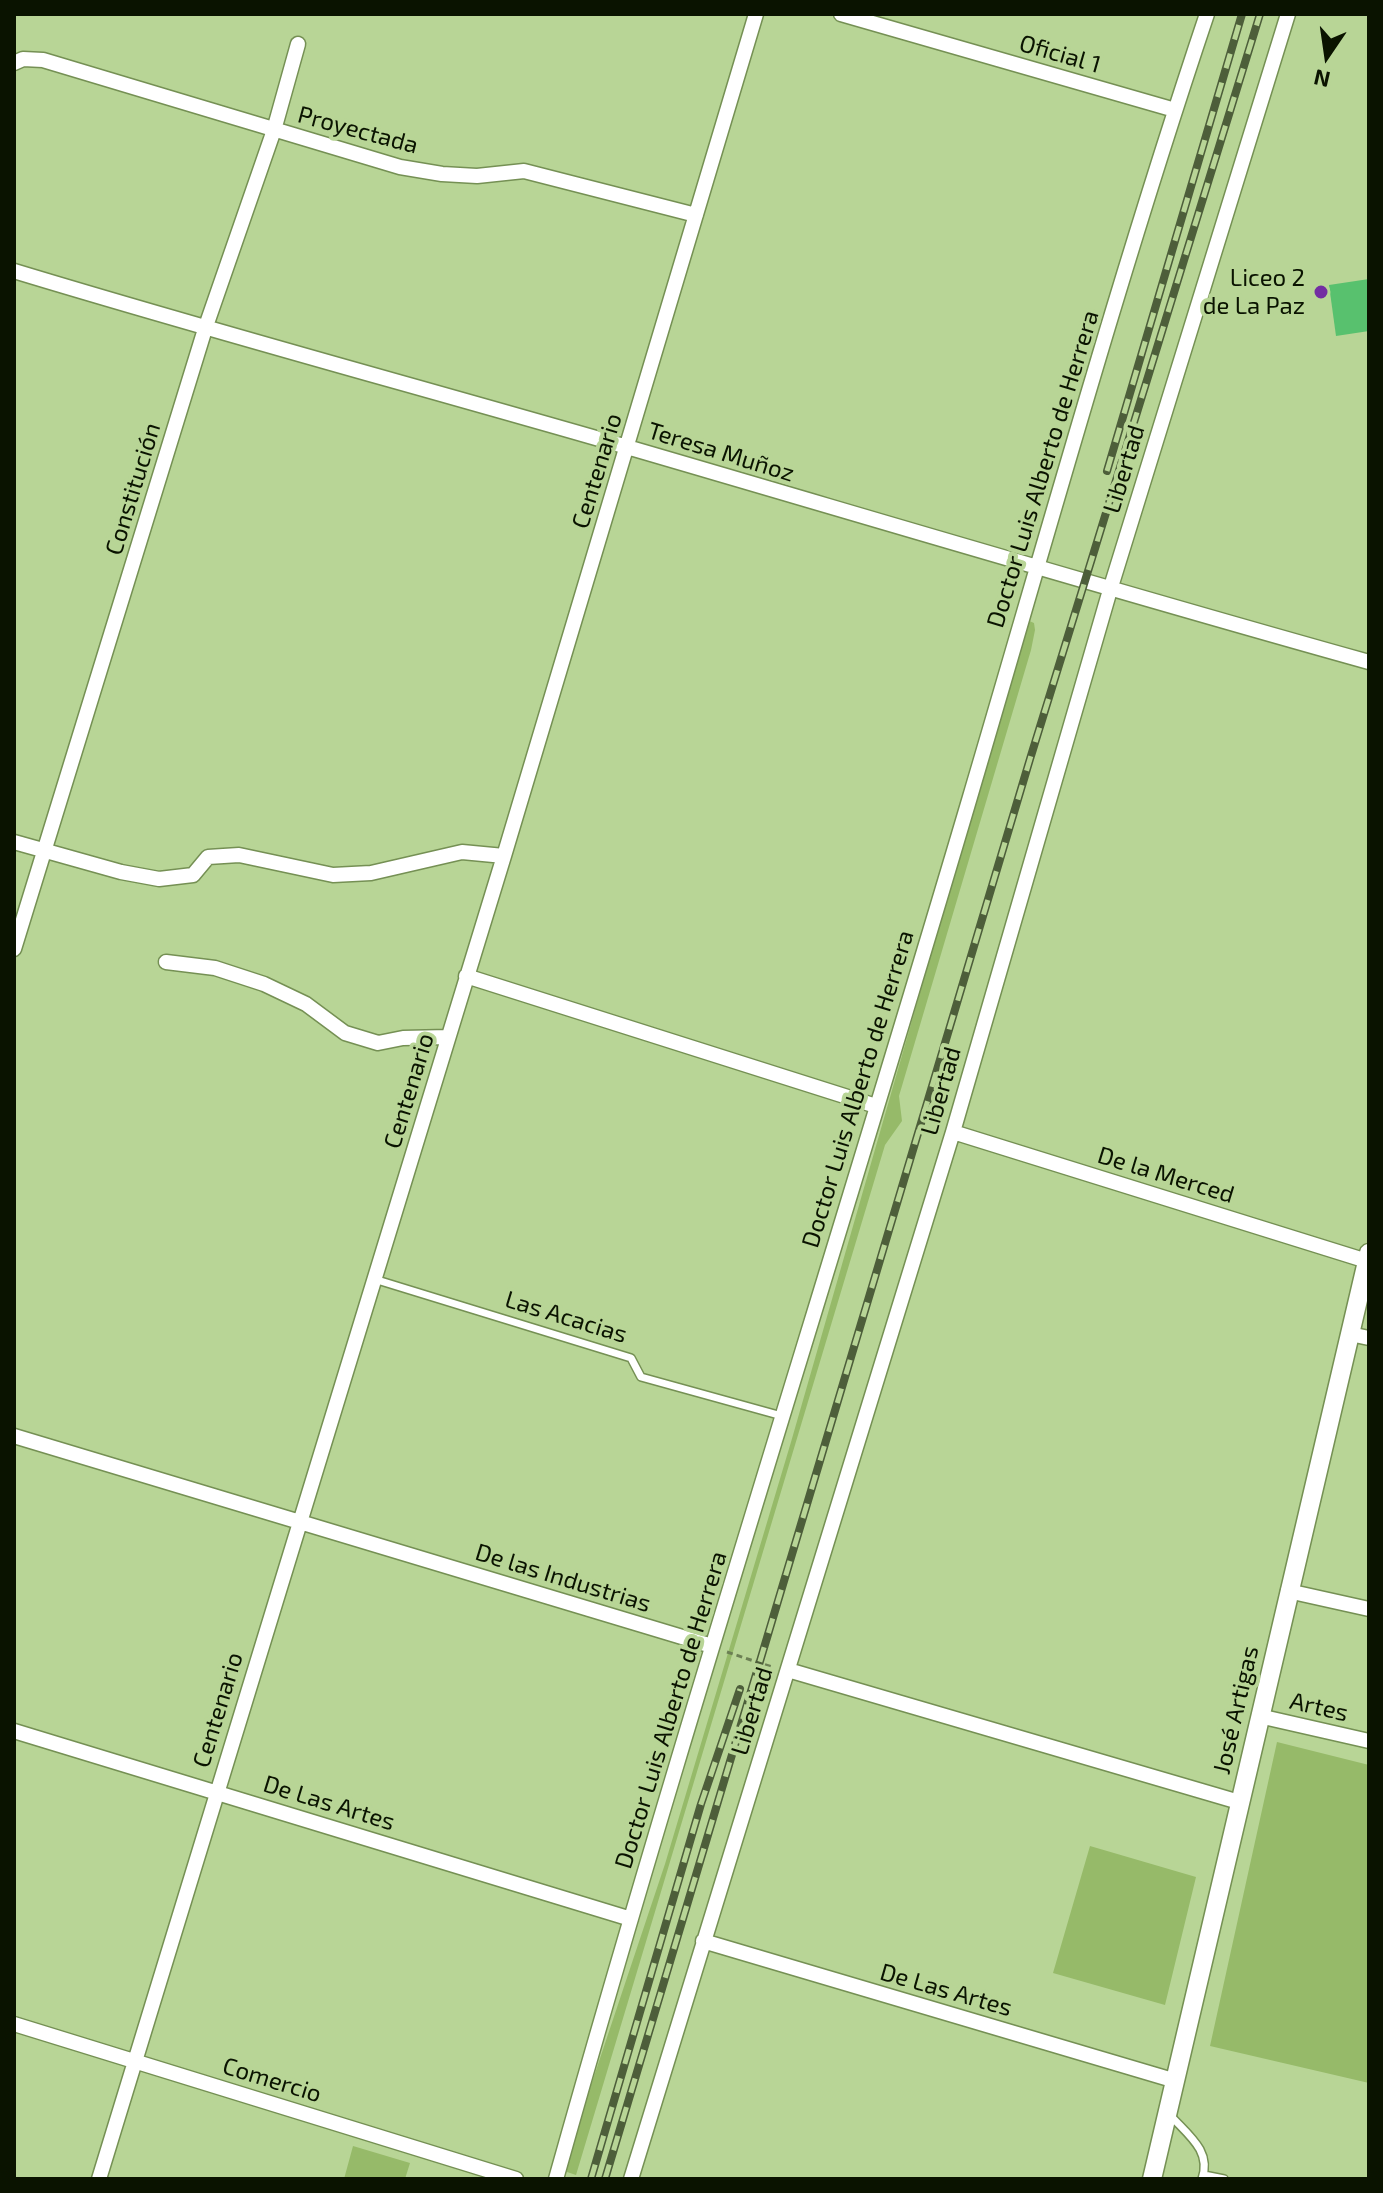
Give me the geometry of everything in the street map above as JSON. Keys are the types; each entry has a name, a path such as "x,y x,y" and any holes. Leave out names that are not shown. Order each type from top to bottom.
{"street":[{"name":"Centenario","path":"99,2179 504,856 756,14"},
{"name":"Oficial 1","path":"841,14 1175,110"},
{"name":"Doctor Luis Alberto de Herrera","path":"556,2179 712,1646 970,797 1035,568 1207,14"},
{"name":"Libertad","path":"631,2179 953,1132 1110,590 1288,14"},
{"name":"Constitución","path":"14,949 205,329 274,130 298,44"},
{"name":"Proyectada","path":"14,63 23,59 43,60 400,167 466,175 524,171 696,215"},
{"name":"Teresa Muñoz","path":"14,271 205,329 627,447 1110,590 1369,662"},
{"path":"14,842 121,872 159,879 193,875 208,857 239,855 333,875 371,873 462,852 504,856"},
{"path":"166,962 215,968 264,984 306,1004 345,1033 378,1043 403,1038 448,1037"},
{"path":"466,976 876,1106"},
{"name":"De la Merced","path":"953,1132 1368,1257"},
{"name":"José Artigas","path":"1152,2179 1368,1257"},
{"path":"1350,1334 1369,1338"},
{"name":"De las Industrias","path":"14,1436 712,1646"},
{"path":"1288,1591 1369,1609"},
{"path":"788,1670 1239,1802"},
{"name":"Artes","path":"1259,1716 1369,1741"},
{"name":"De Las Artes","path":"14,1731 631,1919"},
{"name":"De Las Artes","path":"703,1941 1176,2081"},
{"name":"Comercio","path":"14,2024 516,2179"}],"lane":[{"name":"Las Acacias","path":"374,1279 631,1358 641,1377 782,1416"},
{"path":"1168,2113 1205,2157 1207,2166 1203,2177 1224,2179"}],"path":[{"path":"712,1646 749,1661 788,1670"}],"green space":[{"path":"1027,620 1034,623 1035,630 1031,650 899,1096 902,1121 885,1145 576,2175 567,2172 565,2163 665,1864 791,1442"},
{"path":"1277,1742 1369,1765 1369,2083 1210,2046"},
{"path":"1090,1846 1196,1877 1165,2005 1053,1973"},
{"path":"353,2146 410,2163 405,2179 344,2179"}],"building":[{"path":"1369,279 1369,331 1336,336 1329,285"}],"railway":[{"path":"1107,471 1242,14"},
{"path":"605,2179 1030,759 1260,14"},
{"path":"591,2179 701,1804 740,1689"}],"place":[{"name":"Liceo 2 de La Paz","path":"1321,292"}]}
